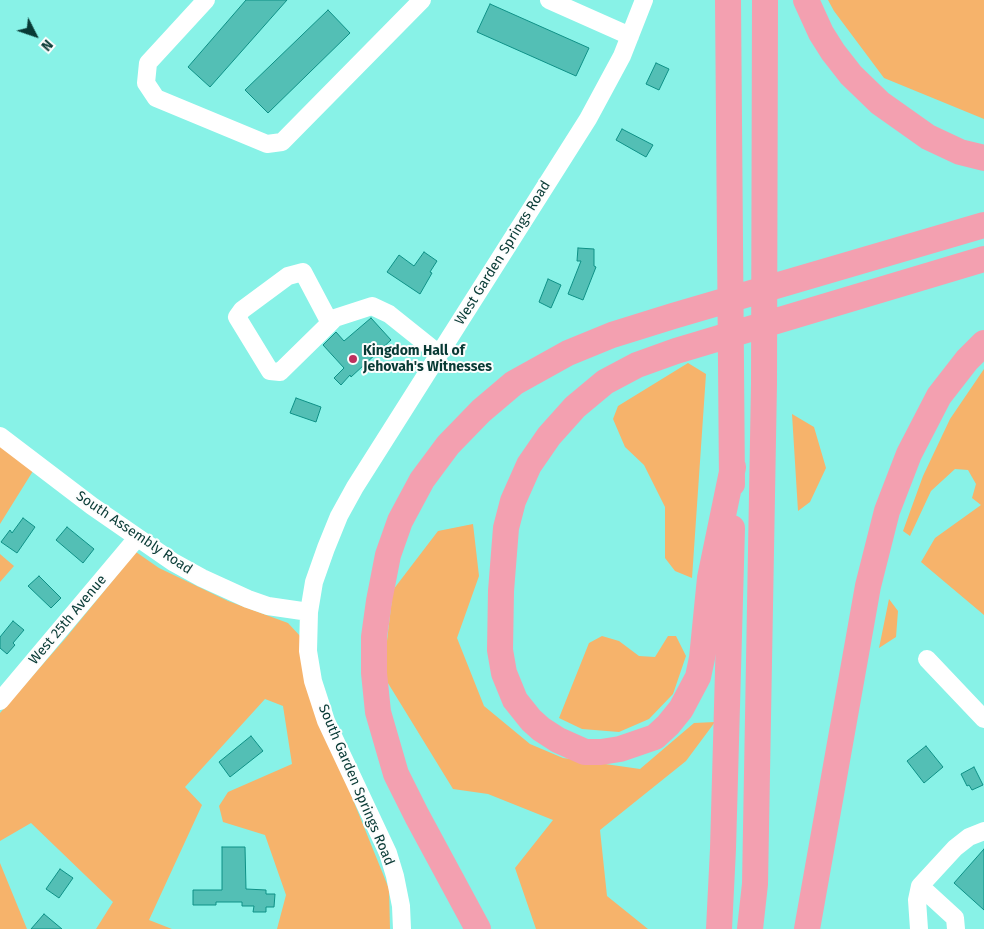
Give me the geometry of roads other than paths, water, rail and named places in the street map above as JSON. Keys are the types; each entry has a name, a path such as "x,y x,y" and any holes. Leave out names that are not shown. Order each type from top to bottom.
{"highway":[{"path":"719,929 724,849 733,467 728,0"},
{"path":"750,929 755,884 764,394 765,0"},
{"path":"806,0 821,33 833,52 850,75 880,103 928,137 960,152 984,158"},
{"path":"478,929 396,774 378,712 374,674 374,637 379,602 388,555 400,520 422,480 448,445 481,411 514,383 568,353 612,335 673,316 984,225"},
{"path":"733,467 710,578 702,658 698,677 682,709 668,725 654,736 620,749 601,752 585,752 563,743 541,729 522,710 510,691 504,673 500,650 501,591 506,528 513,501 529,465 549,436 575,407 605,382 637,365 676,350 984,258"},
{"path":"807,929 868,586 887,511 909,454 939,396 984,343"}],"street":[{"path":"206,0 148,63 146,83 156,98 267,144 282,142 422,0"},
{"path":"550,0 630,36"},
{"name":"West Garden Springs Road","path":"309,612 314,582 339,516 588,119 622,56 644,0"},
{"path":"330,323 303,272 288,276 242,310 237,317 270,371 280,372 336,318 372,306 389,314 439,354"},
{"name":"South Assembly Road","path":"0,436 137,538 173,562 228,591 268,606 309,612"},
{"name":"West 25th Avenue","path":"0,701 137,538"},
{"name":"South Garden Springs Road","path":"309,612 308,651 314,681 326,721 388,853 401,906 402,929"},
{"path":"928,659 984,719"},
{"path":"919,929 917,900 920,886 955,848 969,837 984,831"},
{"path":"920,886 955,918 956,929"}],"place":[{"name":"Kingdom Hall of Jehovah's Witnesses","path":"353,359"}]}
